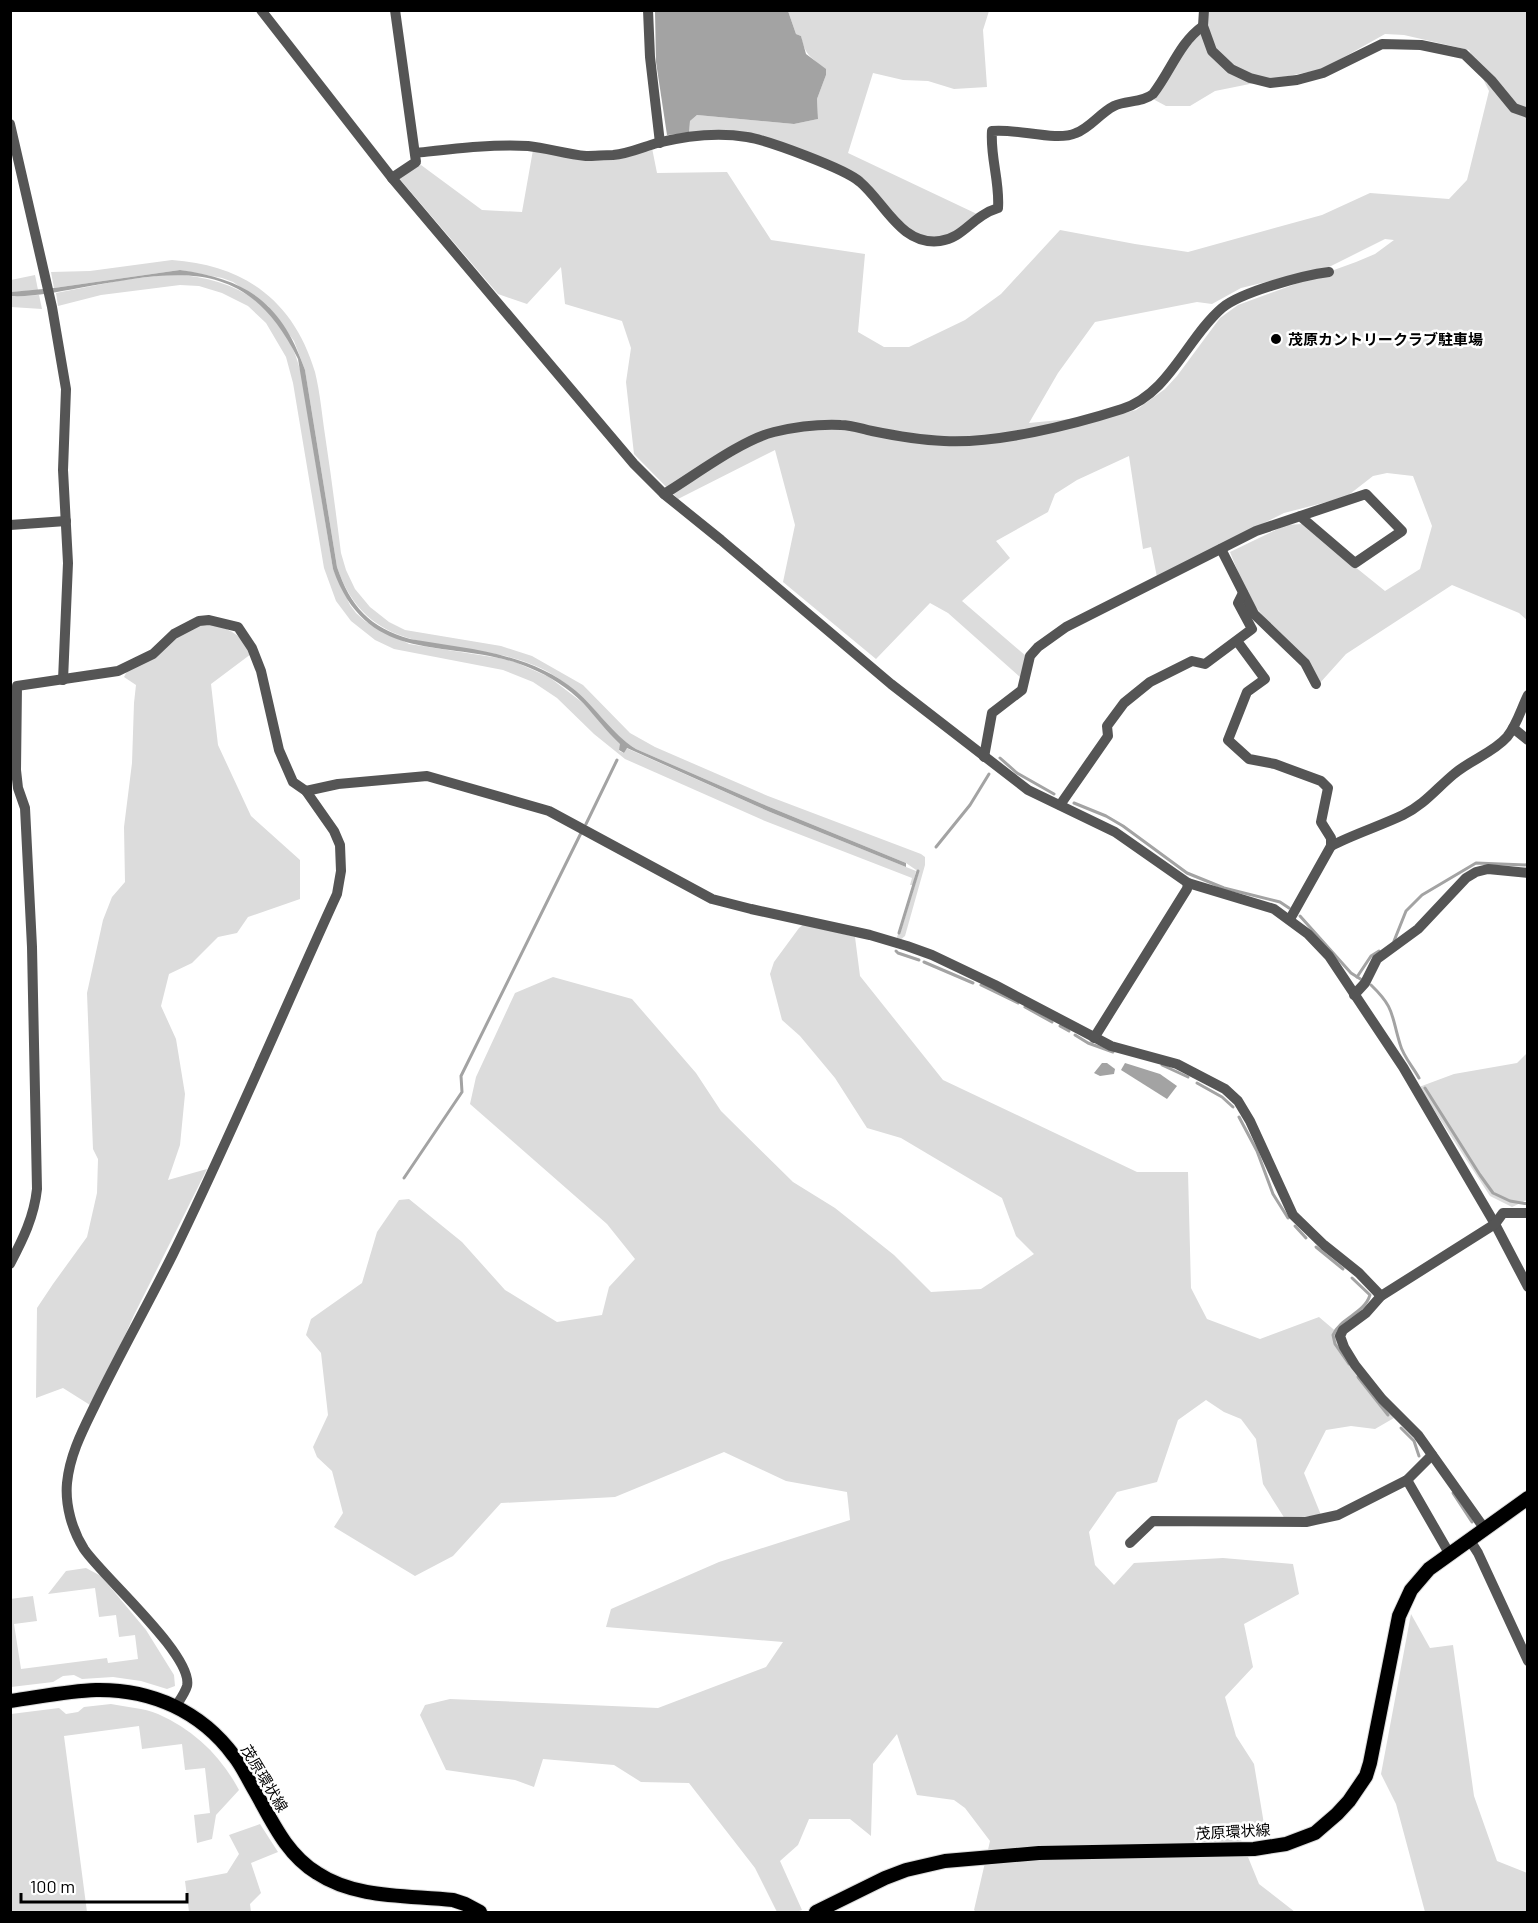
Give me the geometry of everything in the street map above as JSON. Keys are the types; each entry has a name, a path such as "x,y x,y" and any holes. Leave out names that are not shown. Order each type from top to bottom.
{"main road":[{"name":"茂原環状線","path":"816,1912 885,1878 906,1870 945,1861 1039,1853 1254,1849 1286,1844 1315,1833 1338,1814 1366,1776 1375,1745 1399,1616 1411,1590 1428,1569 1527,1498"},
{"name":"茂原環状線","path":"10,1701 96,1690 122,1691 156,1697 176,1706 216,1735 235,1756 288,1847 315,1873 336,1884 357,1890 453,1900 480,1912"}],"street":[{"path":"261,10 392,178 634,464 664,494 891,684 1029,790 1115,832 1188,883 1274,909 1308,934 1329,956 1403,1067 1495,1224 1527,1287"},
{"path":"392,178 416,162 395,10"},
{"path":"648,10 650,57 660,142"},
{"path":"1204,10 1203,26 1212,51 1231,69 1250,78 1270,83 1297,80 1323,73 1382,44 1421,45 1464,54 1491,80 1514,108 1527,113"},
{"path":"415,153 461,148 525,146 586,156 616,155 660,142 716,134 748,137 792,151 859,181 891,219 913,237 930,242 946,240 964,231 978,216 998,208 998,181 991,144 992,131 1003,129 1062,136 1079,132 1098,115 1116,105 1140,100 1154,93 1184,44 1203,26"},
{"path":"10,124 52,307 66,389 63,470 69,563 63,680"},
{"path":"664,494 749,441 772,432 810,426 842,425 903,437 975,441 1006,437 1124,408 1154,392 1184,352 1222,308 1239,297 1315,274 1329,272"},
{"path":"984,757 992,713 1022,690 1030,656 1038,647 1066,627 1256,531 1300,516 1366,494 1402,531 1355,563 1300,516"},
{"path":"10,525 66,521"},
{"path":"1221,549 1254,614 1305,663 1316,684"},
{"path":"1060,805 1108,736 1107,726 1124,703 1150,682 1192,661 1205,664 1252,628 1238,603 1242,592"},
{"path":"10,1264 31,1222 37,1189 32,947 25,808 18,788 16,770 17,686 118,671 153,654 174,634 199,621 209,620 238,627 252,648 261,670 279,750 293,782 306,791 334,831 340,845 341,871 337,894 242,1108 172,1256 110,1374 74,1449 70,1463 67,1498 75,1532 93,1560 132,1600 164,1639 185,1673 187,1686 176,1706"},
{"path":"1237,641 1265,679 1247,692 1228,740 1249,759 1275,764 1320,782 1328,788 1321,822 1331,838 1331,846 1290,919"},
{"path":"1331,846 1406,814 1431,797 1454,774 1497,746 1513,728 1527,695"},
{"path":"1513,728 1527,740"},
{"path":"306,791 338,784 427,776 549,811 712,899 870,935 932,955 995,985 1111,1046 1177,1064 1225,1089 1238,1101 1250,1121 1293,1215 1324,1245 1359,1273 1381,1296"},
{"path":"1354,995 1365,983 1377,959 1418,929 1466,878 1488,869 1527,873"},
{"path":"1094,1038 1188,883"},
{"path":"1484,1528 1418,1435 1382,1399 1369,1382 1344,1347 1340,1336 1343,1330 1366,1313 1381,1296 1495,1224 1503,1213 1527,1213"},
{"path":"1130,1543 1148,1523 1158,1521 1306,1522 1338,1515 1407,1480 1432,1455"},
{"path":"1407,1480 1449,1553"},
{"path":"1469,1539 1478,1553 1527,1661"}],"shaded area":[{"path":"655,11 788,11 796,34 801,36 806,54 826,69 817,99 818,119 794,124 697,115 690,121 689,133 667,135 656,62"},
{"path":"788,11 989,11 983,30 987,87 954,89 928,81 903,80 873,73 848,153 977,214 962,229 937,239 912,234 862,179 767,138 689,133 690,121 697,115 794,124 818,119 817,99 826,75 819,64 808,54 801,36 796,34"},
{"path":"1208,11 1527,11 1527,620 1519,613 1452,585 1346,654 1319,684 1254,605 1230,552 1286,525 1302,524 1385,591 1420,569 1432,526 1413,476 1387,473 1373,476 1346,497 1284,513 1157,577 1151,547 1143,549 1129,456 1077,480 1055,494 1048,512 996,541 1010,558 962,601 1026,656 1021,678 948,613 930,603 876,659 783,582 795,525 775,450 678,499 634,454 626,382 631,348 622,321 565,304 561,267 527,304 498,294 398,177 421,165 482,210 522,212 533,150 560,154 652,148 657,173 727,172 771,240 865,254 858,332 884,347 909,347 965,320 1001,294 1060,230 1188,252 1322,215 1370,193 1449,199 1467,180 1489,91 1469,50 1404,35 1385,34 1323,69 1215,91 1190,106 1166,106 1153,99","holes":["1385,239 1394,240 1375,254 1356,262 1238,305 1220,318 1165,389 1136,410 1121,414 1029,423 1058,373 1095,322 1197,302 1212,304 1241,288 1329,267"]},
{"path":"172,260 198,263 244,279 263,291 294,325 306,347 317,380 341,553 355,589 370,607 389,622 405,630 501,646 532,656 583,685 630,733 655,747 768,796 921,854 925,857 925,865 905,936 899,941 896,940 900,934 919,872 906,863 636,749 613,731 573,690 550,673 520,660 428,643 399,635 374,622 353,600 337,567 305,370 294,341 268,306 233,282 180,270 54,288 51,272 90,271"},
{"path":"180,270 225,280 243,288 273,312 296,347 305,370 337,567 348,593 363,614 384,629 410,639 497,654 538,668 558,678 576,691 619,736 636,749 906,863 906,867 770,812 627,748 624,753 619,750 620,744 583,703 558,683 537,671 501,658 416,644 391,636 368,623 349,601 333,569 298,359 278,325 256,301 232,286 206,278 178,275 147,277 37,295 11,296 11,292"},
{"path":"173,274 218,282 238,290 255,300 283,330 301,373 333,569 350,605 365,621 409,644 499,658 515,662 549,677 583,703 621,744 619,751 624,753 626,748 770,812 916,871 913,885 910,885 912,878 765,821 625,759 594,734 557,698 533,682 503,670 394,649 375,640 351,621 336,601 324,568 293,383 286,357 266,323 248,306 222,293 199,286 180,285 101,295 58,306 56,293 123,280"},
{"path":"35,275 38,290 11,292 11,280"},
{"path":"39,295 42,309 11,307 11,296"},
{"path":"208,623 234,633 243,641 251,654 211,684 218,745 251,816 300,860 300,899 248,917 237,933 218,937 192,963 169,974 161,1006 176,1039 185,1094 180,1145 168,1180 207,1169 134,1315 108,1374 90,1405 63,1388 36,1398 37,1308 87,1237 97,1193 98,1159 93,1149 87,993 103,920 112,897 125,882 124,827 132,763 136,685 124,677 127,671 166,642 188,629"},
{"path":"804,924 855,937 860,976 943,1080 1137,1172 1188,1172 1191,1288 1207,1319 1260,1339 1319,1317 1339,1334 1394,1418 1375,1429 1351,1426 1326,1430 1304,1473 1321,1515 1285,1519 1263,1484 1256,1439 1241,1419 1224,1412 1206,1400 1178,1420 1157,1482 1117,1492 1089,1532 1095,1565 1114,1585 1134,1563 1223,1558 1293,1564 1299,1594 1244,1624 1253,1667 1225,1697 1236,1736 1254,1764 1266,1836 1239,1835 1259,1884 1295,1912 976,1912 974,1910 990,1841 965,1808 954,1800 917,1795 897,1734 873,1764 871,1836 850,1819 809,1819 798,1845 780,1861 802,1910 796,1912 777,1912 755,1868 689,1783 641,1782 614,1765 543,1759 534,1787 515,1780 446,1770 420,1715 425,1705 450,1699 658,1708 766,1667 783,1642 606,1627 611,1609 719,1562 850,1520 847,1492 786,1481 724,1452 615,1497 501,1503 453,1556 415,1576 334,1527 343,1513 332,1471 317,1457 313,1447 328,1415 321,1353 306,1335 311,1319 362,1283 377,1232 399,1200 409,1199 462,1242 505,1290 557,1322 602,1315 609,1287 635,1259 607,1224 470,1104 476,1077 515,993 553,977 632,999 696,1073 721,1111 793,1182 835,1208 894,1255 931,1292 981,1289 1034,1254 1016,1236 1002,1198 901,1138 867,1128 835,1078 800,1036 782,1020 770,974 774,962"},
{"path":"1527,1053 1527,1200 1512,1207 1490,1196 1419,1087 1454,1074 1517,1063"},
{"path":"1102,1063 1107,1063 1115,1069 1114,1074 1100,1076 1094,1073"},
{"path":"1125,1063 1160,1074 1177,1086 1167,1099 1121,1070"},
{"path":"86,1568 101,1576 146,1630 174,1675 175,1686 167,1689 141,1681 113,1677 82,1679 74,1675 63,1676 53,1682 11,1687 10,1599 33,1596 37,1621 14,1624 21,1669 107,1658 108,1663 138,1659 135,1635 119,1637 116,1615 99,1617 95,1588 48,1594 66,1571"},
{"path":"1411,1614 1430,1648 1453,1645 1474,1796 1497,1861 1527,1873 1527,1912 1425,1912 1396,1804 1381,1774"},
{"path":"111,1704 153,1712 171,1720 195,1736 224,1766 239,1790 216,1815 212,1839 197,1843 194,1815 210,1813 205,1768 185,1770 182,1744 142,1749 139,1726 64,1736 87,1912 11,1912 11,1714 59,1708 66,1714 78,1712 84,1707"},
{"path":"260,1824 278,1852 251,1863 261,1893 250,1904 251,1912 189,1912 185,1881 227,1873 239,1854 229,1835"}],"waterway":[{"path":"1000,758 1017,773 1054,794"},
{"path":"586,824 617,760"},
{"path":"936,847 970,805 989,774"},
{"path":"1074,803 1106,816 1123,826 1187,873 1224,888 1280,902 1289,908"},
{"path":"404,1178 462,1092 461,1076 581,833"},
{"path":"1394,941 1406,911 1422,895 1476,863 1528,865"},
{"path":"899,933 918,871"},
{"path":"1300,916 1351,973 1362,980"},
{"path":"896,951 919,960"},
{"path":"1357,977 1371,956 1379,951"},
{"path":"924,962 973,983"},
{"path":"981,985 1018,1003"},
{"path":"1371,985 1388,1006 1401,1048 1419,1078"},
{"path":"1025,1007 1052,1022"},
{"path":"1060,1026 1069,1031"},
{"path":"1075,1035 1088,1043 1113,1052"},
{"path":"1162,1065 1188,1077"},
{"path":"1197,1083 1222,1097 1233,1107"},
{"path":"1425,1088 1493,1193 1510,1201 1528,1204"},
{"path":"1239,1117 1257,1151 1273,1194 1288,1218"},
{"path":"1295,1226 1306,1238"},
{"path":"1316,1247 1343,1269"},
{"path":"1349,1364 1335,1344 1333,1335 1341,1324 1363,1307 1370,1295 1352,1278"},
{"path":"1358,1377 1388,1415"},
{"path":"1401,1428 1414,1441 1419,1456"},
{"path":"1453,1493 1472,1522"}],"place":[{"name":"茂原カントリークラブ駐車場","path":"1276,339"}]}
